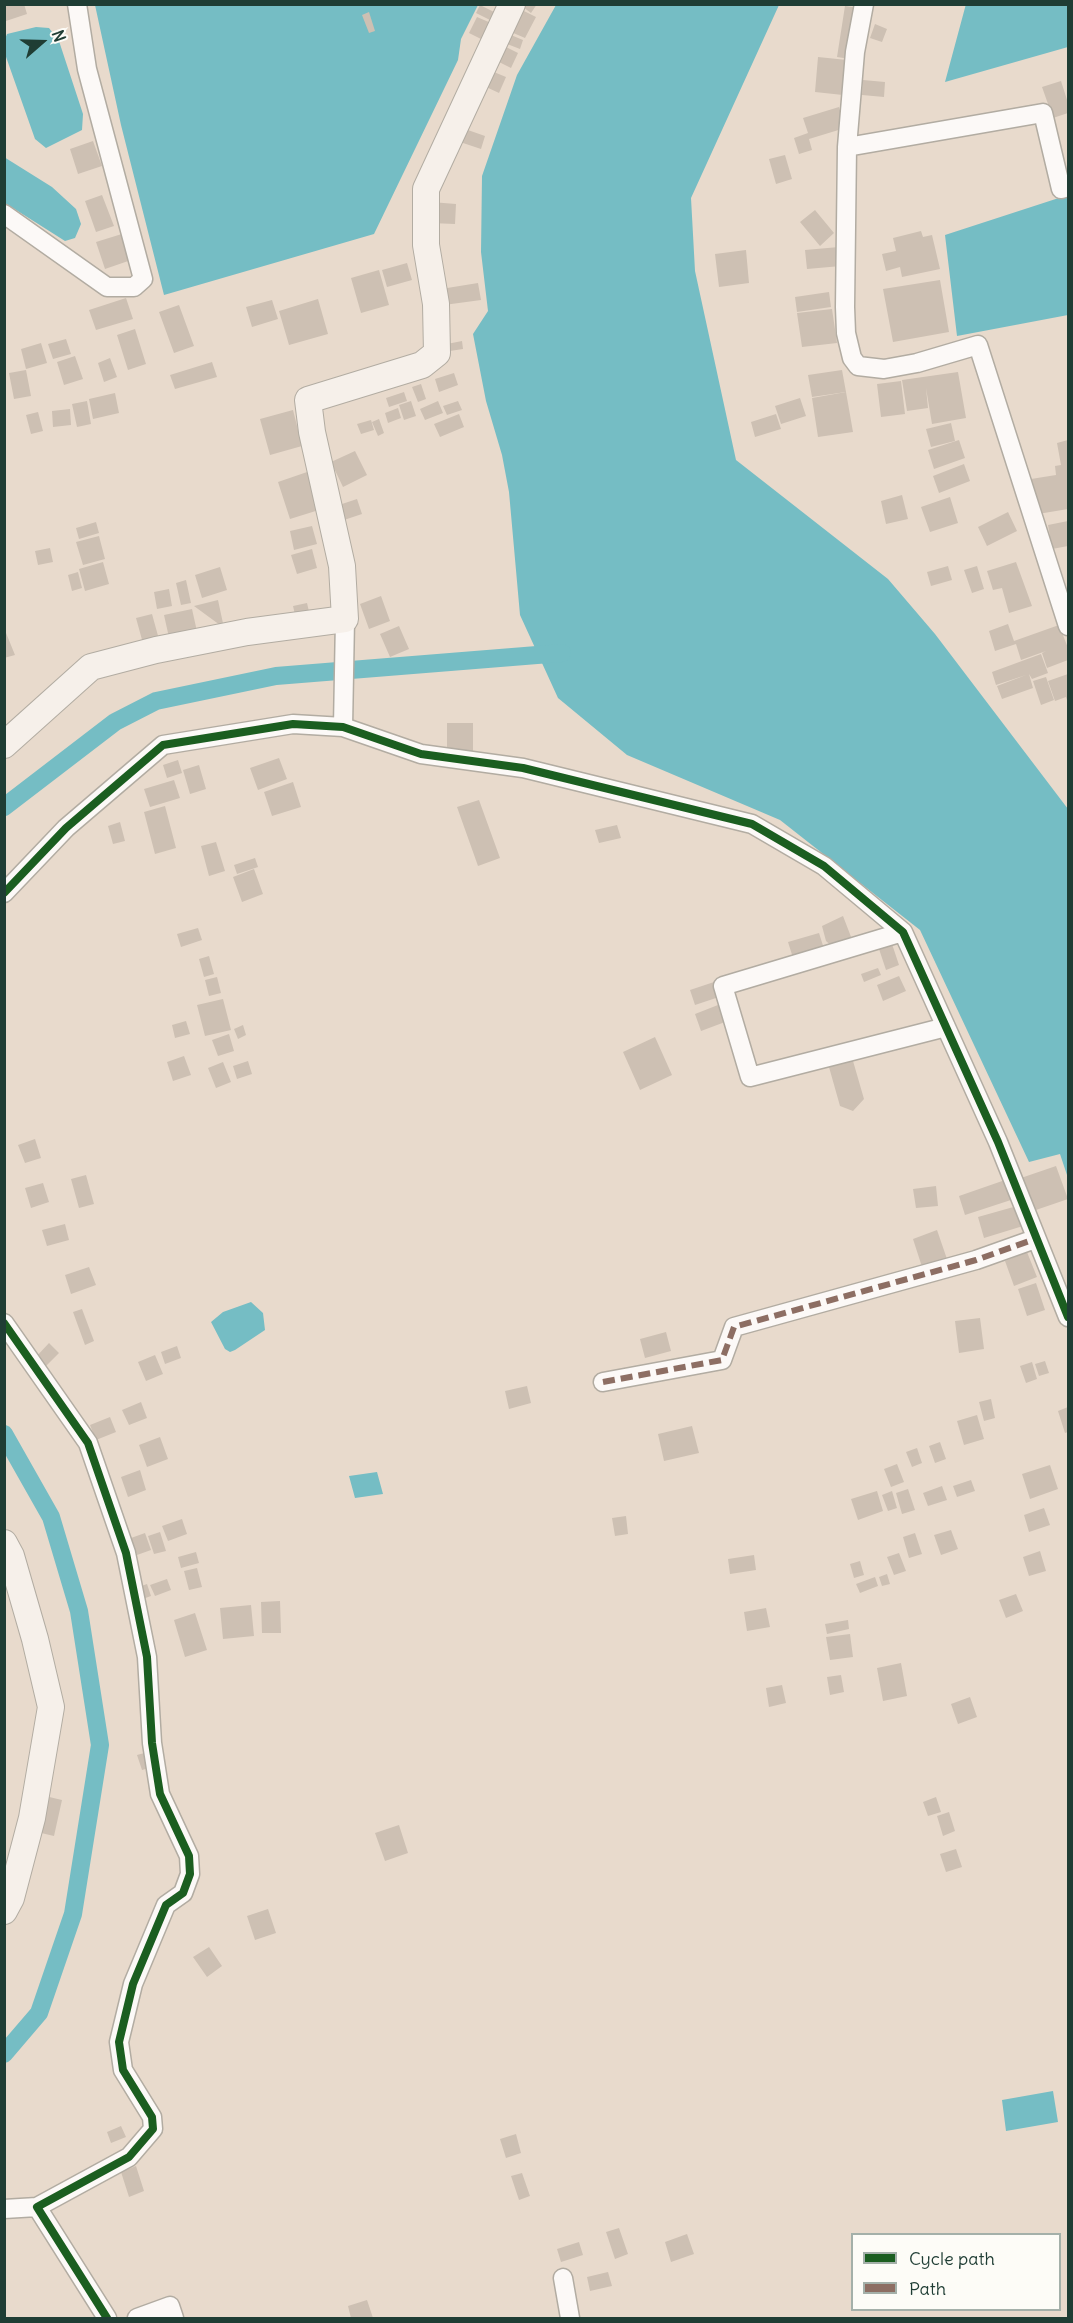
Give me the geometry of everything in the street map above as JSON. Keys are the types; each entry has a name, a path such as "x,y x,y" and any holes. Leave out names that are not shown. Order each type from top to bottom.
{"street":[{"path":"4,214 107,287 134,287 143,279 87,69 77,4"},
{"path":"343,728 345,619 342,566 312,432 308,400 422,365 436,353 436,304 426,245 426,189 512,4"},
{"path":"864,4 855,52 847,147 845,307 846,333 852,358 858,366 866,369 884,369 917,363 978,345 1068,626"},
{"path":"847,147 1042,113 1061,189 1068,187"},
{"path":"4,745 91,667 156,650 247,632 345,619"},
{"path":"4,893 66,828 163,745 293,724 343,728 421,754 523,768 752,824 824,866 903,932 998,1142 1068,1317"},
{"path":"903,932 723,986 750,1077 946,1027"},
{"path":"603,1382 722,1360 734,1327 975,1260 1035,1239"},
{"path":"4,1323 88,1443 126,1553 147,1657 152,1743 160,1794 189,1856 190,1874 183,1893 166,1905 133,1984 119,2042 123,2070 152,2117 153,2129 150,2136 129,2157 37,2207 4,2209"},
{"path":"4,1543 11,1556 35,1639 51,1707 32,1818 11,1898 4,1911"},
{"path":"37,2207 107,2319"},
{"path":"563,2278 570,2319"},
{"path":"137,2319 170,2306 174,2319"}],"water":[{"path":"966,4 1068,5 1068,47 945,82"},
{"path":"95,5 478,5 461,39 458,60 374,234 164,295 121,125"},
{"path":"556,5 779,5 691,198 695,271 736,460 888,579 935,634 1068,809 1068,1178 1060,1154 1029,1162 920,930 780,820 627,755 558,698 520,615 509,492 502,455 486,401 473,334 488,311 481,252 482,176 517,75"},
{"path":"36,27 49,28 59,41 83,114 82,130 46,148 35,139 5,54 7,34"},
{"path":"4,157 52,187 76,209 81,224 75,238 65,241 5,203"},
{"path":"1068,195 1068,315 957,336 945,235"},
{"path":"251,1302 263,1313 265,1330 230,1352 225,1349 211,1322 223,1312"},
{"path":"377,1472 383,1494 355,1498 349,1476"},
{"path":"1053,2091 1058,2122 1006,2131 1002,2100"}],"building":[{"path":"4,4 24,4 27,14 6,21"},
{"path":"519,4 537,4 531,13"},
{"path":"480,5 500,15 496,23 476,13"},
{"path":"845,6 858,8 850,59 837,57"},
{"path":"522,10 536,17 525,38 511,32"},
{"path":"369,12 375,31 369,33 362,15"},
{"path":"477,17 491,23 483,40 469,33"},
{"path":"875,24 887,29 882,42 870,38"},
{"path":"506,33 523,40 520,49 502,42"},
{"path":"500,44 518,53 511,68 493,59"},
{"path":"818,57 847,60 843,95 815,92"},
{"path":"489,70 506,77 499,93 482,85"},
{"path":"863,80 885,82 884,97 862,95"},
{"path":"1061,81 1068,103 1068,113 1053,118 1042,87"},
{"path":"839,107 845,128 809,139 812,150 799,154 794,138 808,133 803,118"},
{"path":"465,129 485,136 481,149 460,142"},
{"path":"93,141 102,166 78,174 70,149"},
{"path":"785,155 792,179 776,184 769,159"},
{"path":"102,195 114,226 96,232 85,201"},
{"path":"431,202 456,204 455,224 430,223"},
{"path":"815,210 834,233 820,246 800,222"},
{"path":"921,231 923,237 932,235 940,269 902,277 900,267 886,271 882,254 896,251 893,238"},
{"path":"125,233 134,259 105,269 96,242"},
{"path":"839,247 841,266 807,269 805,250"},
{"path":"746,250 749,283 719,287 715,254"},
{"path":"407,263 412,280 387,287 382,270"},
{"path":"379,270 389,305 361,313 351,278"},
{"path":"940,280 949,332 893,342 883,289"},
{"path":"478,283 481,300 444,305 441,289"},
{"path":"829,292 831,307 797,312 795,297"},
{"path":"126,298 133,319 96,330 89,310"},
{"path":"318,299 328,334 289,345 279,311"},
{"path":"272,300 278,319 252,327 246,307"},
{"path":"179,305 194,346 174,353 159,312"},
{"path":"832,309 837,343 802,347 797,313"},
{"path":"135,329 146,364 128,370 117,335"},
{"path":"66,339 71,354 53,359 48,344"},
{"path":"462,341 463,349 443,352 442,345"},
{"path":"41,343 47,363 26,369 21,349"},
{"path":"75,356 83,379 64,385 57,362"},
{"path":"110,358 117,377 104,382 98,363"},
{"path":"212,362 217,377 175,389 170,375"},
{"path":"26,370 31,396 14,399 9,373"},
{"path":"842,370 846,392 812,397 808,375"},
{"path":"958,372 966,418 932,424 926,388 928,408 907,411 902,380"},
{"path":"454,373 458,385 439,392 435,379"},
{"path":"901,381 905,414 881,417 877,384"},
{"path":"421,384 426,399 418,402 412,387"},
{"path":"404,392 407,401 389,407 386,398"},
{"path":"846,392 853,432 818,437 812,398"},
{"path":"115,393 119,413 93,419 89,399"},
{"path":"800,398 806,416 781,424 775,406"},
{"path":"87,401 91,424 77,427 72,404"},
{"path":"411,401 416,416 404,420 399,405"},
{"path":"438,401 443,413 425,420 420,409"},
{"path":"458,401 462,410 447,415 443,406"},
{"path":"398,408 401,418 388,423 385,413"},
{"path":"70,409 71,425 53,427 52,411"},
{"path":"293,410 302,446 270,455 260,419"},
{"path":"38,412 43,431 31,434 26,415"},
{"path":"459,414 464,427 440,437 434,424"},
{"path":"776,414 781,429 755,437 751,422"},
{"path":"379,419 384,433 378,436 372,422"},
{"path":"371,420 374,430 361,434 357,424"},
{"path":"951,423 955,441 931,447 926,429"},
{"path":"959,440 965,458 934,469 928,450"},
{"path":"1068,440 1068,509 1038,514 1031,479 1056,475 1055,466 1061,465 1057,443"},
{"path":"355,451 367,475 343,487 331,462"},
{"path":"964,464 970,481 939,493 933,476"},
{"path":"310,471 322,509 290,519 278,482"},
{"path":"902,495 908,519 886,524 881,501"},
{"path":"950,497 958,523 930,532 921,507"},
{"path":"357,499 362,514 338,522 333,507"},
{"path":"1008,512 1017,531 987,546 978,527"},
{"path":"1068,521 1068,546 1052,549 1048,525"},
{"path":"96,522 99,533 79,539 76,528"},
{"path":"312,526 317,544 294,550 290,531"},
{"path":"99,536 105,559 83,565 76,542"},
{"path":"50,548 53,562 38,565 35,551"},
{"path":"312,549 317,568 297,574 291,555"},
{"path":"103,562 109,584 85,591 79,569"},
{"path":"1016,562 1032,606 1009,613 1002,588 993,590 987,571"},
{"path":"948,566 952,580 931,586 927,572"},
{"path":"977,566 984,589 972,593 964,570"},
{"path":"220,567 227,590 202,598 195,575"},
{"path":"78,572 82,588 72,591 68,575"},
{"path":"186,580 191,603 181,605 176,583"},
{"path":"169,589 172,606 157,609 154,592"},
{"path":"381,596 390,621 369,629 360,604"},
{"path":"218,600 224,628 194,606"},
{"path":"307,603 311,620 297,623 293,606"},
{"path":"192,609 198,636 170,642 164,615"},
{"path":"152,614 160,643 144,647 136,618"},
{"path":"1008,624 1014,641 1059,625 1068,648 1068,660 1047,668 1042,653 1046,651 1021,660 1016,644 995,651 989,631"},
{"path":"399,626 409,649 390,657 380,634"},
{"path":"4,628 15,655 4,658"},
{"path":"1041,654 1048,673 1032,679 1029,674 1033,688 1002,699 997,686 1026,675 996,685 992,672"},
{"path":"1068,674 1068,703 1066,697 1055,701 1048,681"},
{"path":"1046,677 1054,700 1041,705 1033,681"},
{"path":"447,723 473,723 473,751 447,751"},
{"path":"279,758 287,779 258,790 250,768"},
{"path":"178,760 182,773 167,778 163,765"},
{"path":"199,765 206,789 190,794 183,770"},
{"path":"174,780 180,798 150,807 144,789"},
{"path":"293,782 301,807 272,816 264,792"},
{"path":"479,800 500,858 478,866 457,807"},
{"path":"165,806 176,848 155,854 144,812"},
{"path":"120,822 125,841 113,844 108,826"},
{"path":"617,825 621,838 599,843 595,830"},
{"path":"216,842 225,871 209,876 201,846"},
{"path":"255,858 258,867 237,874 234,865"},
{"path":"254,869 263,894 242,902 233,877"},
{"path":"843,916 853,942 835,949 826,941 822,926"},
{"path":"198,928 202,940 181,947 177,934"},
{"path":"819,933 825,952 794,961 788,942"},
{"path":"892,944 899,965 886,970 879,949"},
{"path":"209,956 214,974 204,977 199,959"},
{"path":"878,968 881,975 864,982 861,974"},
{"path":"899,976 906,991 883,1001 877,985"},
{"path":"217,977 221,993 209,996 205,980"},
{"path":"714,982 719,997 695,1005 690,990"},
{"path":"223,999 231,1030 205,1036 197,1005"},
{"path":"718,1005 725,1022 701,1031 695,1014"},
{"path":"186,1021 190,1034 175,1038 172,1025"},
{"path":"243,1025 246,1035 238,1039 234,1029"},
{"path":"229,1034 234,1051 218,1056 212,1040"},
{"path":"655,1037 672,1075 640,1090 623,1052"},
{"path":"851,1054 864,1099 853,1111 840,1106 827,1060"},
{"path":"184,1056 191,1075 173,1081 167,1062"},
{"path":"248,1061 252,1074 237,1079 233,1066"},
{"path":"223,1062 231,1082 216,1088 208,1068"},
{"path":"35,1139 41,1158 25,1163 18,1145"},
{"path":"1056,1166 1068,1199 1033,1211 1021,1178"},
{"path":"86,1175 94,1204 79,1208 71,1179"},
{"path":"1008,1179 1014,1199 965,1215 959,1196"},
{"path":"43,1183 49,1202 31,1208 25,1188"},
{"path":"936,1186 938,1206 916,1208 913,1189"},
{"path":"1017,1206 1023,1226 984,1238 978,1217"},
{"path":"65,1224 69,1240 47,1246 42,1230"},
{"path":"937,1230 948,1262 923,1270 913,1239"},
{"path":"1027,1252 1037,1277 1014,1286 1005,1261"},
{"path":"89,1267 96,1285 71,1294 65,1275"},
{"path":"1036,1283 1045,1310 1027,1316 1018,1289"},
{"path":"82,1309 94,1341 85,1345 73,1312"},
{"path":"980,1318 984,1349 959,1353 955,1321"},
{"path":"666,1332 671,1351 645,1358 640,1339"},
{"path":"49,1343 59,1353 45,1367 35,1358"},
{"path":"177,1346 181,1358 165,1364 161,1352"},
{"path":"155,1355 163,1374 146,1381 138,1362"},
{"path":"1045,1361 1049,1373 1039,1376 1035,1364"},
{"path":"1032,1362 1037,1379 1026,1383 1020,1366"},
{"path":"527,1386 531,1403 509,1409 505,1391"},
{"path":"991,1399 995,1418 984,1421 979,1402"},
{"path":"141,1402 147,1418 129,1425 122,1410"},
{"path":"1068,1407 1068,1432 1065,1433 1058,1411"},
{"path":"977,1415 984,1439 964,1445 957,1421"},
{"path":"110,1417 116,1432 96,1440 90,1425"},
{"path":"692,1426 699,1453 664,1461 658,1434"},
{"path":"160,1437 168,1459 147,1467 139,1445"},
{"path":"940,1442 946,1459 935,1463 929,1446"},
{"path":"917,1448 922,1463 912,1467 906,1452"},
{"path":"897,1464 904,1482 891,1487 884,1469"},
{"path":"1050,1465 1058,1489 1030,1499 1022,1474"},
{"path":"140,1470 146,1490 128,1497 121,1477"},
{"path":"971,1480 975,1491 957,1497 953,1486"},
{"path":"942,1486 947,1500 928,1506 923,1493"},
{"path":"908,1489 915,1510 902,1514 896,1493"},
{"path":"877,1491 883,1511 858,1520 851,1499"},
{"path":"892,1491 897,1508 888,1511 882,1495"},
{"path":"1044,1508 1050,1525 1029,1532 1024,1515"},
{"path":"626,1516 628,1534 615,1536 612,1518"},
{"path":"182,1519 187,1534 168,1541 162,1526"},
{"path":"951,1530 958,1549 941,1555 934,1535"},
{"path":"160,1532 166,1551 154,1554 148,1536"},
{"path":"145,1533 151,1550 137,1555 131,1538"},
{"path":"915,1533 922,1554 909,1558 903,1537"},
{"path":"1040,1551 1046,1571 1029,1576 1023,1557"},
{"path":"196,1552 199,1563 181,1568 178,1557"},
{"path":"899,1553 906,1571 894,1575 887,1557"},
{"path":"754,1555 756,1570 730,1574 728,1559"},
{"path":"860,1561 864,1575 854,1578 850,1564"},
{"path":"197,1568 202,1587 189,1590 184,1571"},
{"path":"887,1574 890,1584 882,1586 879,1577"},
{"path":"875,1577 878,1586 860,1593 856,1584"},
{"path":"167,1579 171,1590 155,1596 150,1585"},
{"path":"147,1584 151,1596 140,1600 136,1588"},
{"path":"1016,1594 1023,1611 1006,1618 999,1600"},
{"path":"280,1601 281,1633 262,1633 261,1602"},
{"path":"251,1605 254,1636 223,1639 220,1608"},
{"path":"766,1608 770,1627 747,1631 744,1612"},
{"path":"195,1613 207,1650 185,1657 174,1620"},
{"path":"848,1620 849,1629 827,1634 825,1624"},
{"path":"850,1634 853,1657 830,1660 826,1637"},
{"path":"901,1663 907,1696 883,1701 877,1668"},
{"path":"841,1675 844,1692 830,1695 827,1677"},
{"path":"782,1685 786,1703 769,1707 766,1688"},
{"path":"970,1697 977,1717 958,1724 951,1704"},
{"path":"148,1752 153,1767 142,1770 137,1755"},
{"path":"45,1796 62,1800 54,1836 37,1832"},
{"path":"936,1797 941,1812 928,1816 923,1802"},
{"path":"949,1812 955,1831 943,1836 937,1816"},
{"path":"399,1825 408,1853 385,1861 375,1833"},
{"path":"956,1849 962,1867 946,1872 940,1854"},
{"path":"268,1909 276,1933 255,1940 247,1916"},
{"path":"209,1947 222,1966 207,1977 193,1957"},
{"path":"121,2126 126,2137 111,2143 107,2132"},
{"path":"516,2134 521,2153 506,2158 500,2139"},
{"path":"136,2166 144,2191 129,2197 121,2172"},
{"path":"522,2173 530,2196 519,2200 511,2176"},
{"path":"619,2228 628,2254 615,2259 606,2232"},
{"path":"687,2234 694,2254 671,2262 665,2242"},
{"path":"579,2242 583,2255 561,2262 557,2249"},
{"path":"608,2272 612,2286 590,2291 587,2277"},
{"path":"367,2300 373,2318 351,2318 348,2306"}],"waterway":[{"path":"4,807 115,722 156,701 276,676 562,653"},
{"path":"4,1434 51,1517 79,1611 100,1745 73,1914 39,2013 4,2054"}],"marked path":[{"path":"603,1382 722,1360 734,1327 976,1260 1035,1239"}],"cycle path":[{"path":"4,893 66,828 163,745 293,724 343,727 421,754 523,768 752,824 824,866 903,932 998,1142 1068,1317"},
{"path":"4,1323 88,1443 126,1553 147,1657 152,1743 160,1794 189,1856 190,1874 183,1893 166,1905 133,1984 119,2042 123,2070 152,2117 153,2129 129,2157 37,2207 107,2318"}]}
